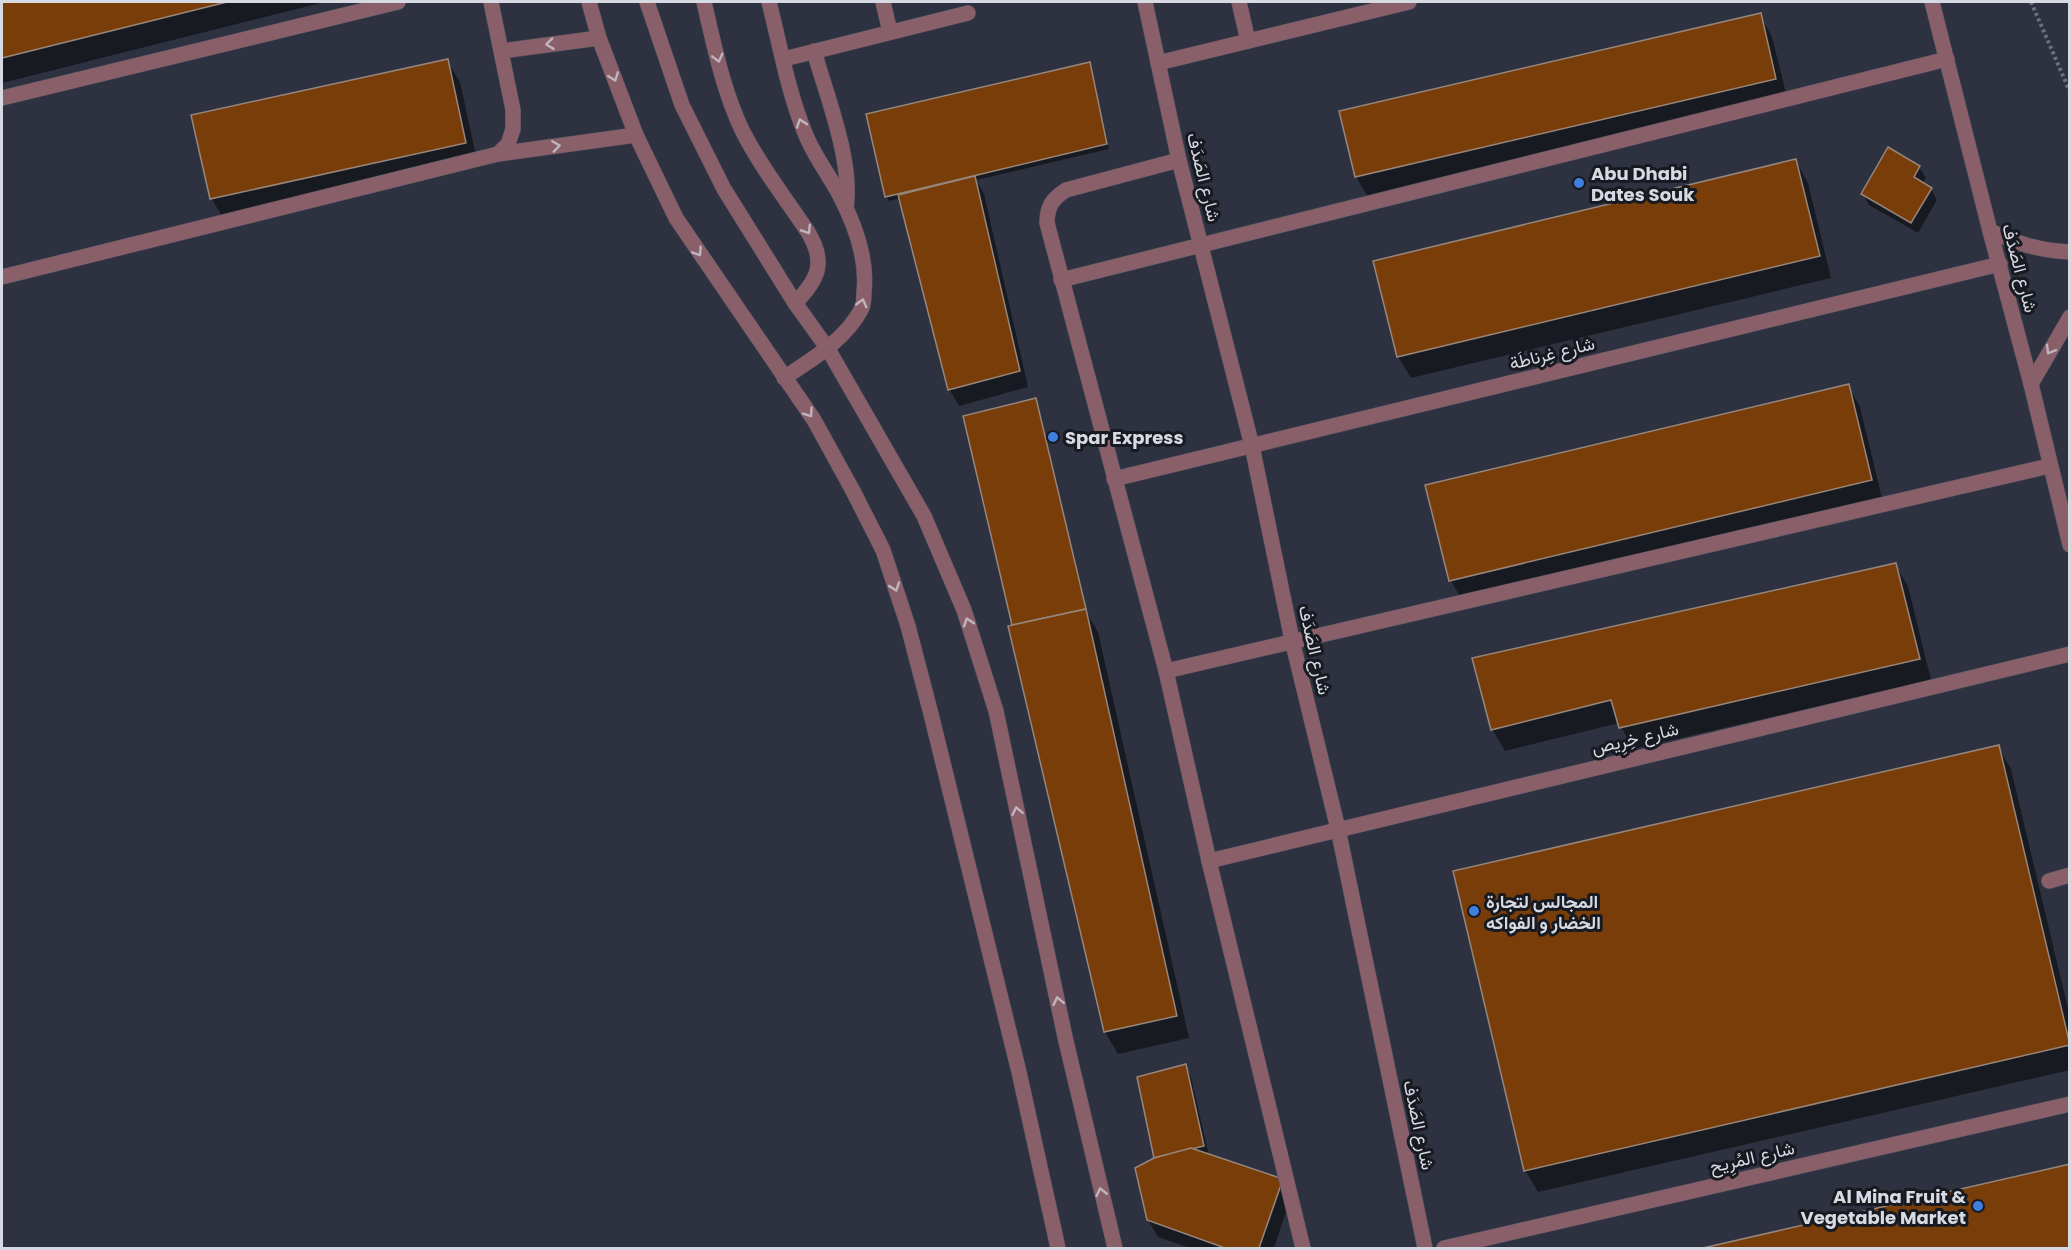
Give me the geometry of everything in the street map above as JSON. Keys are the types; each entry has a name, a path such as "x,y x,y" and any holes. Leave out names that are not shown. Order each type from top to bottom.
{"street":[{"path":"2,98 398,2"},
{"path":"491,2 513,110 513,129 508,144 498,154"},
{"path":"589,2 599,38 636,135 676,218 814,420 883,550 908,626 1019,1072 1058,1248"},
{"path":"647,2 682,105 724,189 795,303 828,349 924,516 964,610 996,711 1065,1037 1114,1248"},
{"path":"704,2 724,82 742,130 817,249 819,268 815,280 795,303"},
{"path":"769,2 804,133 846,208 856,233 866,279 863,308 828,349 784,378"},
{"path":"883,2 890,32"},
{"name":"شارع الصَدَف","path":"1145,2 1179,160 1252,446 1292,640 1338,830 1425,1248"},
{"path":"1239,2 1248,41"},
{"path":"1158,63 1409,2"},
{"name":"شارع الصَدَف","path":"1932,2 2031,384 2049,466 2070,545"},
{"path":"784,59 968,13"},
{"path":"501,51 599,38"},
{"path":"814,51 843,154 847,174 846,208"},
{"path":"1061,280 1947,59"},
{"path":"2,277 498,154 636,135"},
{"path":"1179,160 1066,190 1055,198 1047,210 1047,223 1166,671 1209,861 1304,1248"},
{"path":"1990,231 2018,244 2048,251 2070,252"},
{"name":"شارع غِرناطَة","path":"1114,479 2000,264"},
{"path":"2031,384 2070,317"},
{"path":"1166,671 2049,466"},
{"name":"شارع خِرِيص","path":"1209,861 2070,654"},
{"path":"2049,880 2070,875"},
{"name":"شارع المُرِيح","path":"1444,1248 2070,1104"}],"path":[{"path":"2031,2 2070,92"}],"building":[{"path":"2,2 227,2 2,58"},
{"path":"1761,13 1776,79 1355,177 1339,111"},
{"path":"448,59 466,143 210,199 191,115"},
{"path":"1090,62 1107,144 885,197 866,114"},
{"path":"1888,147 1920,166 1914,177 1932,188 1911,223 1861,194"},
{"path":"1796,159 1820,256 1397,357 1373,261"},
{"path":"975,176 1020,371 948,390 898,195"},
{"path":"1849,384 1872,480 1449,581 1425,485"},
{"path":"1036,398 1086,609 1012,625 963,416"},
{"path":"1896,563 1920,659 1619,728 1611,700 1491,730 1472,658"},
{"path":"1086,609 1177,1016 1104,1032 1008,626"},
{"path":"1999,745 2070,1045 1524,1171 1453,871"},
{"path":"1186,1064 1204,1146 1154,1158 1137,1077"},
{"path":"1191,1148 1283,1179 1259,1248 1225,1248 1147,1220 1135,1168 1154,1158"},
{"name":"Al Mina Fruit & Vegetable Market","path":"2070,1164 2070,1248 1703,1248"}],"place":[{"name":"Abu Dhabi Dates Souk","path":"1579,183"},
{"name":"Spar Express","path":"1053,437"},
{"name":"المجالس لتجارة الخضار و الفواكه","path":"1474,911"},
{"name":"Al Mina Fruit & Vegetable Market","path":"1978,1206"}]}
